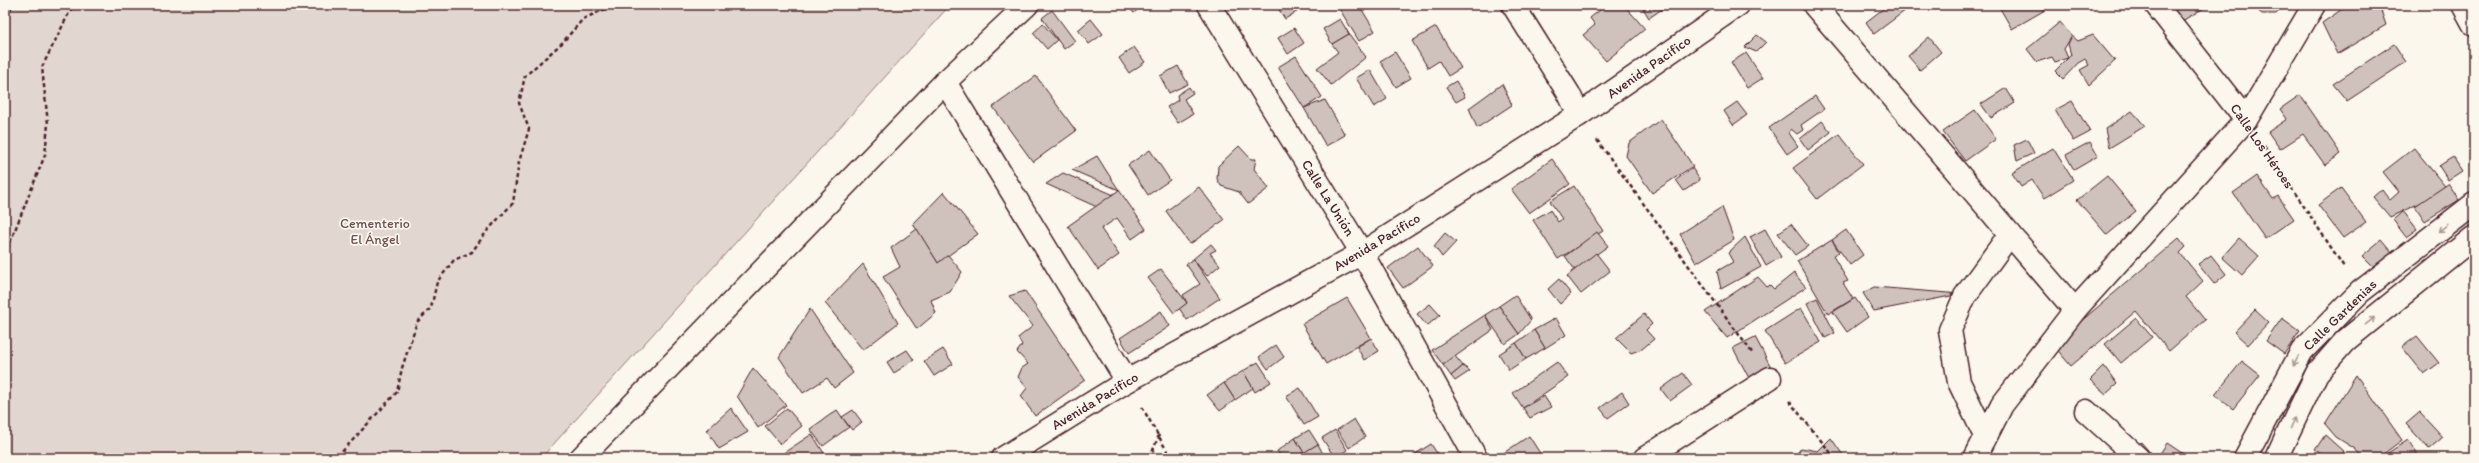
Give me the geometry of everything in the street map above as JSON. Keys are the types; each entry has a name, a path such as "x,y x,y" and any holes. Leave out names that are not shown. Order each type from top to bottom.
{"street":[{"path":"581,458 945,82 1027,5"},
{"name":"Calle La Unión","path":"1209,5 1362,253 1476,458"},
{"path":"1513,5 1569,94 1578,115"},
{"name":"Avenida Pacífico","path":"1003,458 1127,381 1362,253 1578,115 1738,5"},
{"path":"1814,5 2075,310"},
{"name":"Calle Los Héroes","path":"2156,5 2246,120"},
{"path":"1975,458 2002,405 2075,310 2246,120 2314,5"},
{"path":"2463,5 2474,25"},
{"path":"945,82 1127,381"},
{"name":"Calle Gardenias","path":"2244,458 2302,351 2360,292 2474,204"},
{"path":"1985,436 1959,382 1950,330 1966,296 2010,234"},
{"name":"Calle Gardenias","path":"2276,458 2317,373 2345,341 2474,237"},
{"path":"1644,458 1770,378"},
{"path":"2086,411 2138,458"}],"path":[{"path":"5,24 12,5"},
{"path":"5,255 45,155 48,124 42,67 73,5"},
{"path":"323,458 339,455 397,392 402,368 417,322 431,308 437,282 454,260 472,252 487,231 513,203 519,162 528,129 519,103 525,76 562,43 583,19 614,5"},
{"path":"1578,115 1770,378 1835,458"},
{"name":"Calle Los Héroes","path":"2246,120 2360,292"},
{"path":"1127,381 1171,458"},
{"path":"1150,458 1159,435"}],"green space":[{"name":"Cementerio El Ángel","path":"5,5 950,5 541,458 5,458"}],"building":[{"path":"1126,5 1143,5 1134,13"},
{"path":"1276,5 1308,5 1285,19"},
{"path":"1337,5 1359,5 1375,31 1359,41"},
{"path":"1606,5 1624,5 1645,29 1606,61 1583,35 1595,25 1590,18"},
{"path":"1641,5 1668,5 1649,18"},
{"path":"1888,5 1908,5 1910,7 1874,34 1866,22"},
{"path":"1998,5 2039,5 2045,10 2012,29"},
{"path":"2158,5 2209,5 2182,21 2173,8 2163,13"},
{"path":"2251,5 2285,5 2276,14 2262,14"},
{"path":"2348,5 2379,5 2386,25 2337,54 2322,23"},
{"path":"1052,10 1075,41 1064,49 1042,18"},
{"path":"1091,19 1103,34 1089,44 1078,30"},
{"path":"1340,19 1349,34 1332,44 1323,29"},
{"path":"2060,22 2072,36 2064,49 2068,58 2055,62 2052,57 2037,62 2027,49"},
{"path":"1043,24 1057,40 1047,49 1033,33"},
{"path":"1436,27 1461,68 1448,76 1439,61 1428,68 1412,41"},
{"path":"1294,28 1304,43 1288,54 1278,38"},
{"path":"1349,34 1366,57 1331,85 1317,68 1338,52 1332,44"},
{"path":"1757,35 1766,42 1756,52 1745,47"},
{"path":"2093,35 2115,61 2089,85 2080,70 2089,65 2085,59 2078,63 2063,79 2055,71 2071,55 2068,44 2072,36 2078,41"},
{"path":"1929,37 1941,52 1920,70 1908,56"},
{"path":"2394,44 2406,62 2347,101 2333,84"},
{"path":"1134,47 1145,62 1129,73 1119,58"},
{"path":"1395,52 1411,78 1396,87 1380,61"},
{"path":"1746,53 1763,78 1747,88 1731,62"},
{"path":"1296,56 1322,97 1304,108 1278,67"},
{"path":"1178,66 1188,84 1169,93 1160,76"},
{"path":"1370,70 1387,99 1374,107 1356,78"},
{"path":"1036,76 1076,131 1033,162 993,107"},
{"path":"1456,81 1465,97 1456,102 1446,87"},
{"path":"1502,84 1512,105 1477,128 1469,108"},
{"path":"1189,87 1193,93 1184,99 1193,114 1178,123 1167,107 1178,100 1177,95"},
{"path":"2006,88 2015,103 1991,118 1981,104"},
{"path":"2300,95 2341,154 2325,165 2303,134 2280,149 2268,132 2287,119 2280,109"},
{"path":"1815,96 1824,109 1801,125 1803,130 1797,134 1791,129 1789,133 1798,146 1787,154 1769,128"},
{"path":"1325,100 1345,135 1326,146 1304,108"},
{"path":"2072,101 2090,132 2073,141 2055,110"},
{"path":"1737,102 1747,115 1733,125 1724,111"},
{"path":"1975,110 1996,139 1965,161 1943,132"},
{"path":"2132,111 2145,126 2109,148 2105,129"},
{"path":"1661,119 1693,166 1652,193 1626,156 1629,143"},
{"path":"1822,121 1831,132 1808,150 1800,139"},
{"path":"1839,134 1863,164 1817,199 1793,168"},
{"path":"2027,139 2034,153 2017,161 2014,145"},
{"path":"2090,142 2098,156 2074,170 2066,155"},
{"path":"1239,146 1251,159 1256,159 1254,169 1269,188 1248,204 1239,192 1221,186 1217,179 1218,166"},
{"path":"2053,148 2073,180 2044,198 2032,180 2021,187 2012,173"},
{"path":"2414,148 2448,190 2390,217 2373,197 2382,189 2390,200 2399,192 2383,172"},
{"path":"1150,150 1170,180 1148,195 1128,165"},
{"path":"1097,156 1107,172 1119,190 1072,170"},
{"path":"2453,157 2462,171 2448,180 2439,166"},
{"path":"1552,159 1570,184 1529,213 1511,189"},
{"path":"1692,168 1700,180 1684,191 1676,180"},
{"path":"1063,173 1114,195 1097,207 1046,184"},
{"path":"2107,176 2136,211 2107,235 2077,200"},
{"path":"2257,176 2273,199 2278,196 2294,219 2265,239 2233,193"},
{"path":"2448,184 2459,200 2425,221 2415,206"},
{"path":"1574,186 1603,231 1558,259 1533,220 1550,210 1558,222 1562,219 1550,201"},
{"path":"1199,187 1224,220 1190,244 1166,211"},
{"path":"2341,188 2366,222 2343,238 2318,205"},
{"path":"1119,190 1146,229 1132,239 1117,218 1101,229 1119,255 1098,270 1068,226"},
{"path":"944,192 978,234 938,263 913,224"},
{"path":"1722,207 1734,240 1696,263 1680,234"},
{"path":"2403,211 2417,229 2406,237 2393,220"},
{"path":"1791,224 1808,246 1795,255 1778,233"},
{"path":"917,229 938,263 948,255 962,272 950,292 931,300 936,313 917,329 883,277 900,267 891,248"},
{"path":"1765,229 1781,257 1766,266 1750,237"},
{"path":"1846,230 1863,255 1850,265 1832,240"},
{"path":"1597,232 1608,246 1575,270 1565,256"},
{"path":"1445,233 1456,242 1442,257 1434,246"},
{"path":"1745,237 1761,267 1721,289 1717,271 1733,262 1728,253"},
{"path":"2179,238 2186,247 2180,253 2203,281 2186,297 2205,320 2169,351 2136,311 2071,366 2053,345"},
{"path":"2239,238 2259,256 2242,275 2222,257"},
{"path":"1832,240 1839,252 1833,256 1848,281 1843,283 1853,299 1828,314 1797,261"},
{"path":"2381,240 2392,253 2374,268 2362,256"},
{"path":"1211,244 1216,250 1210,253 1220,265 1207,276 1193,259"},
{"path":"1418,246 1433,266 1403,288 1388,268"},
{"path":"1596,253 1610,271 1581,294 1567,276"},
{"path":"2211,255 2226,274 2214,284 2198,264"},
{"path":"1193,259 1220,298 1187,320 1179,308 1187,303 1183,295 1200,284 1186,264"},
{"path":"863,264 898,323 863,350 825,303"},
{"path":"1161,269 1187,303 1174,313 1148,278"},
{"path":"1794,273 1806,287 1727,338 1705,312 1758,277 1767,287 1770,285 1774,289"},
{"path":"1559,279 1571,294 1560,304 1548,289"},
{"path":"1874,287 1961,294 1874,311 1863,293"},
{"path":"1025,291 1085,380 1035,416 1021,396 1027,388 1018,377 1022,368 1028,364 1017,352 1022,345 1018,338 1033,326 1009,296"},
{"path":"1515,295 1531,320 1519,334 1499,306"},
{"path":"1347,298 1371,338 1326,364 1302,324"},
{"path":"1817,298 1835,333 1825,338 1807,303"},
{"path":"1855,298 1868,317 1847,332 1833,312"},
{"path":"1430,304 1440,315 1427,326 1417,314"},
{"path":"1499,306 1519,334 1505,344 1485,315"},
{"path":"1801,308 1821,342 1785,363 1765,331"},
{"path":"810,309 853,373 834,388 827,378 803,393 779,357"},
{"path":"2255,310 2269,323 2248,345 2234,332"},
{"path":"1161,311 1170,326 1129,353 1120,338"},
{"path":"1644,314 1652,324 1646,330 1654,339 1642,349 1631,353 1616,338"},
{"path":"1485,315 1493,330 1443,365 1432,350"},
{"path":"1556,318 1566,335 1545,348 1534,330"},
{"path":"2136,318 2152,337 2121,363 2105,344"},
{"path":"2282,318 2300,331 2284,354 2266,341"},
{"path":"1534,330 1545,348 1526,359 1516,343"},
{"path":"2417,336 2439,363 2424,374 2402,347"},
{"path":"1755,337 1771,367 1749,378 1733,348"},
{"path":"1371,338 1379,351 1364,360 1357,347"},
{"path":"1516,343 1526,359 1509,370 1499,354"},
{"path":"1276,345 1284,357 1268,369 1259,357"},
{"path":"943,349 953,364 934,376 924,361"},
{"path":"907,350 914,360 894,373 887,362"},
{"path":"1455,356 1463,366 1451,376 1443,365"},
{"path":"2242,361 2260,375 2233,409 2215,395"},
{"path":"1258,362 1271,382 1255,392 1243,371"},
{"path":"1557,362 1568,377 1523,408 1513,393"},
{"path":"1463,366 1470,371 1455,381 1451,376"},
{"path":"2104,366 2117,384 2106,394 2090,380"},
{"path":"753,368 786,405 758,428 737,396"},
{"path":"1243,371 1253,388 1235,400 1224,383"},
{"path":"1683,373 1692,385 1670,401 1661,389"},
{"path":"2356,375 2402,440 2378,458 2363,458 2355,449 2336,437 2325,424"},
{"path":"1224,383 1235,400 1220,411 1207,395"},
{"path":"1300,388 1318,417 1304,425 1286,396"},
{"path":"1622,392 1629,403 1608,418 1600,408"},
{"path":"1544,396 1551,407 1530,418 1523,408"},
{"path":"731,408 748,432 719,449 707,430"},
{"path":"787,408 802,426 780,444 765,426"},
{"path":"837,410 849,427 823,446 810,429"},
{"path":"853,410 862,422 852,430 842,417"},
{"path":"2420,412 2443,437 2429,449 2406,424"},
{"path":"1354,419 1365,437 1349,448 1337,430"},
{"path":"1309,430 1318,444 1304,453 1295,438"},
{"path":"1335,430 1347,450 1335,458 1322,438"},
{"path":"812,434 827,458 776,458"},
{"path":"2325,435 2344,452 2340,458 2321,458 2323,455 2315,450"},
{"path":"1529,436 1543,458 1496,458"},
{"path":"1295,438 1304,453 1295,458 1282,458 1277,451"},
{"path":"1831,438 1845,458 1794,458 1801,448 1818,451"},
{"path":"2408,440 2420,458 2380,458"},
{"path":"2141,442 2153,456 2150,458 2124,458"},
{"path":"2167,443 2185,455 2183,458 2157,458"},
{"path":"1318,444 1325,458 1300,458 1298,456"},
{"path":"1431,444 1440,458 1409,458"}]}
